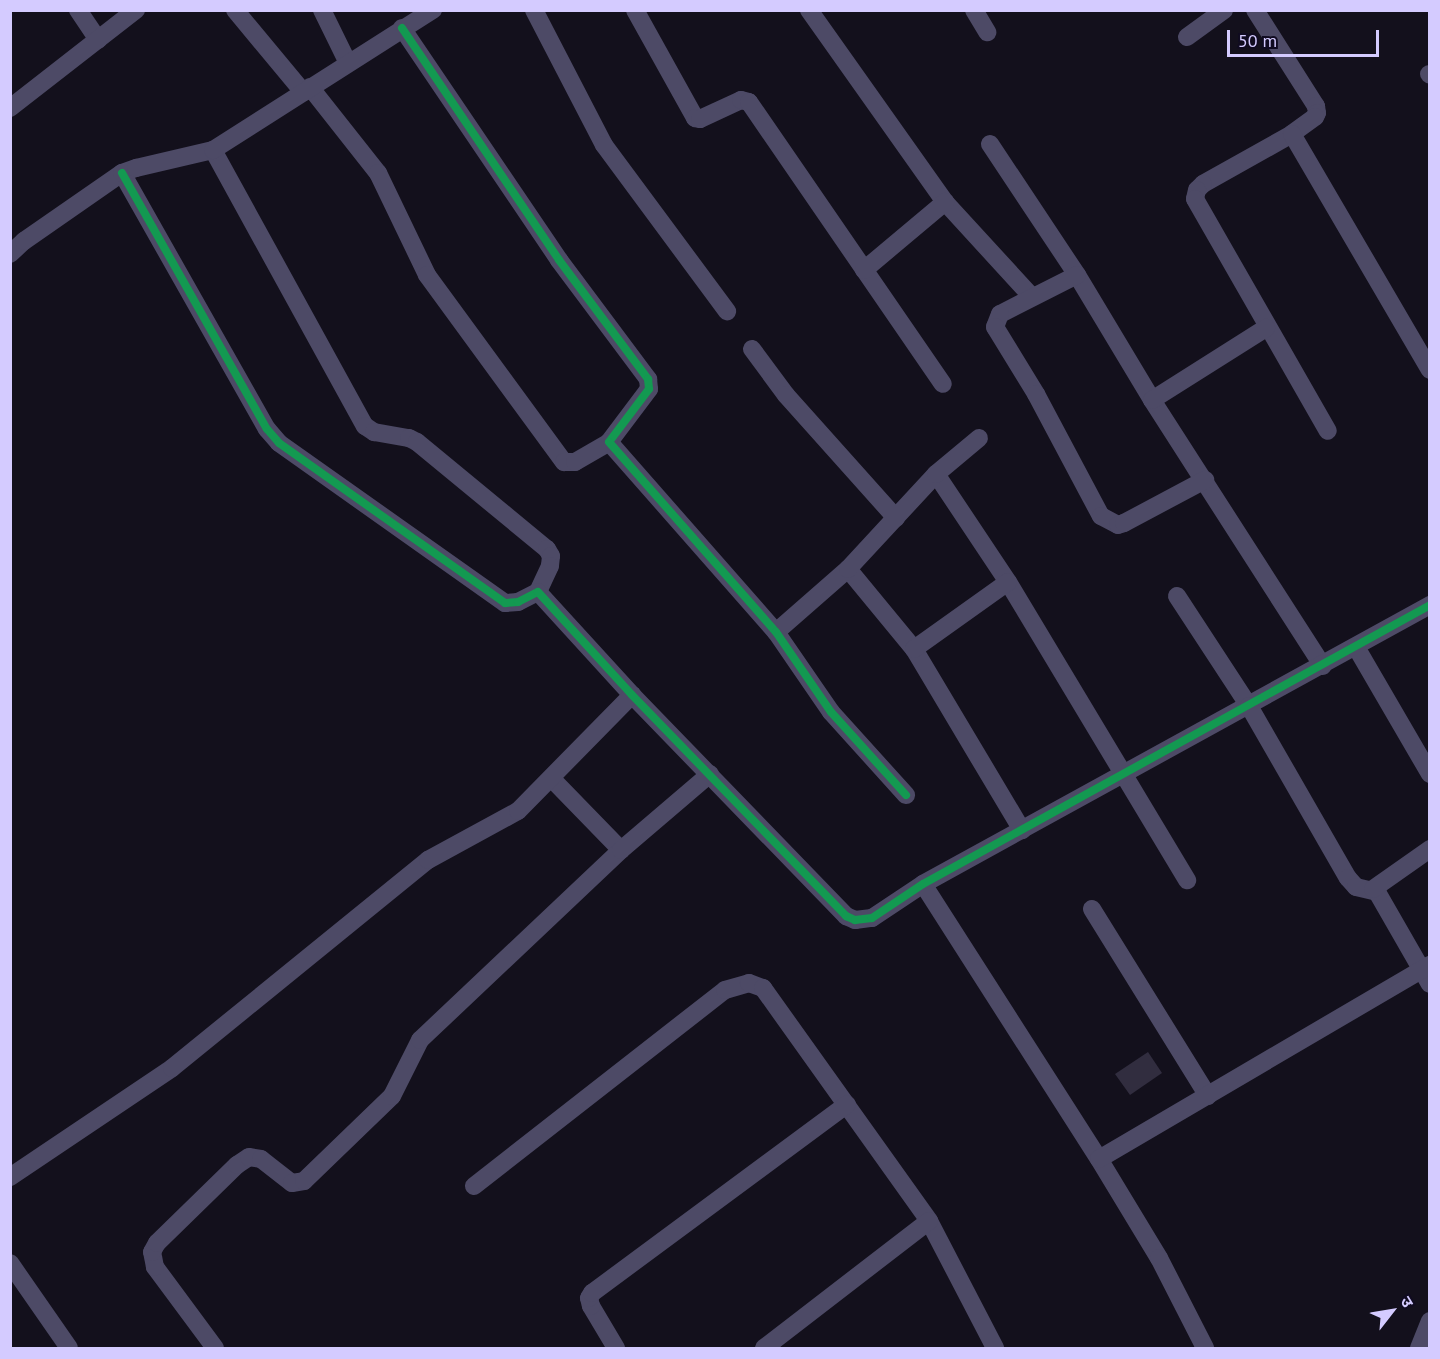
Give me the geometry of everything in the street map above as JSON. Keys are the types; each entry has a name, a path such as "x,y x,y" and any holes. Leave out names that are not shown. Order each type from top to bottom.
{"street":[{"path":"78,10 98,40"},
{"path":"10,108 136,10"},
{"path":"235,10 378,173 428,275 564,462 575,462 609,442 649,389 648,379 559,260 402,28"},
{"path":"322,10 348,63"},
{"path":"10,254 24,241 122,174 136,168 213,150 433,10"},
{"path":"534,10 604,145 727,311"},
{"path":"635,10 690,112 700,119 741,100 749,102 943,384"},
{"path":"809,10 945,202 1031,296"},
{"path":"974,10 987,32"},
{"path":"1187,37 1224,10"},
{"path":"1255,10 1318,110 1316,117 1292,134 1203,184 1195,194 1195,199 1266,328 1328,431"},
{"path":"1292,134 1430,370"},
{"path":"990,144 1077,275 1152,400 1323,666"},
{"path":"122,174 267,429 279,443 505,603 518,602 538,592 550,566 551,556 547,549 417,442 409,438 374,432 365,426 213,150"},
{"path":"864,270 945,202"},
{"path":"1077,275 1031,296 1000,314 995,327 1036,394 1101,516 1118,525 1124,523 1205,480"},
{"path":"1152,400 1266,328"},
{"path":"752,349 786,395 896,518"},
{"path":"776,632 848,568 936,474 979,438"},
{"path":"609,442 776,632 831,712 906,795"},
{"path":"936,474 1008,582 1187,880"},
{"path":"848,568 914,649 1022,830"},
{"path":"914,649 1008,582"},
{"path":"538,592 632,695 846,916 855,920 872,918 923,884 1323,666 1430,605"},
{"path":"1177,596 1248,706 1347,879 1356,887 1373,889 1430,849"},
{"path":"1356,647 1430,774"},
{"path":"10,1177 172,1068 428,860 518,811 552,779 632,695"},
{"path":"214,1348 155,1267 152,1252 157,1243 237,1165 249,1157 261,1159 292,1183 304,1181 392,1096 420,1040 621,850 710,774"},
{"path":"552,779 621,850"},
{"path":"923,884 1159,1257 1205,1348"},
{"path":"1099,1159 1427,973 1373,889"},
{"path":"1092,909 1208,1096"},
{"path":"474,1186 725,990 748,983 763,988 929,1221 995,1348"},
{"path":"616,1348 591,1306 589,1298 592,1293 847,1104"},
{"path":"764,1348 929,1221"},
{"path":"10,1263 69,1348"},
{"path":"1419,1348 1430,1322"}],"building":[{"path":"1148,1052 1162,1073 1130,1095 1115,1074"}],"cycle path":[{"path":"402,28 559,260 648,379 649,389 609,442 776,632 831,712 906,795"},
{"path":"122,173 267,429 279,443 505,603 518,602 538,592 632,695 846,916 855,920 872,918 923,884 1430,605"}]}
